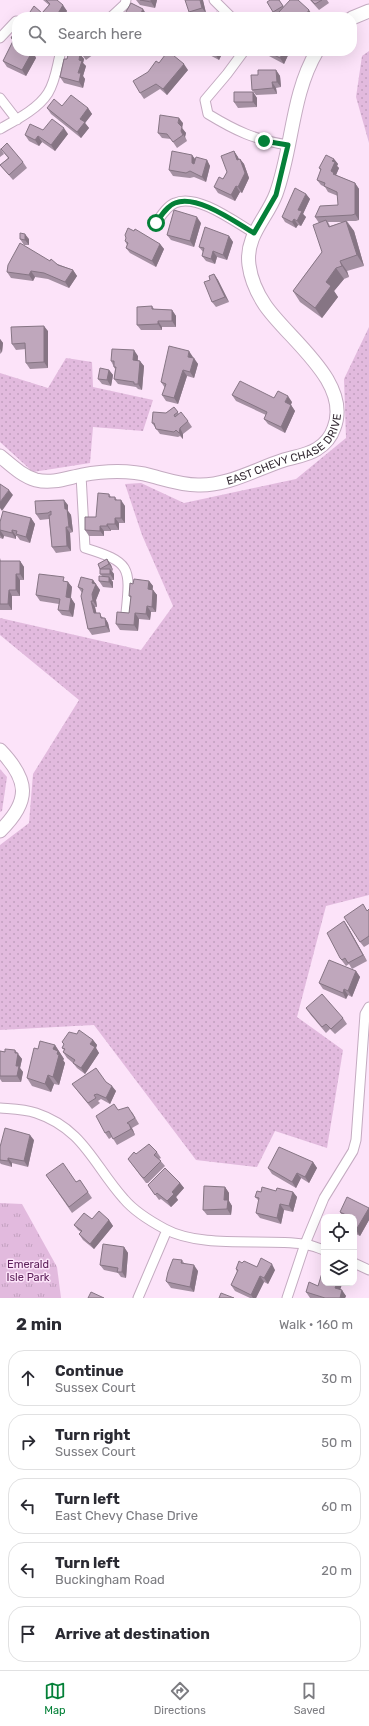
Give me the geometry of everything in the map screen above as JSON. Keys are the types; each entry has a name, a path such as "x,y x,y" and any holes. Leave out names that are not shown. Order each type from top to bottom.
{"main road":[{"path":"357,16 369,11"},
{"name":"EAST CHEVY CHASE DRIVE","path":"0,456 25,475 37,480 53,482 81,475 140,472 184,483 198,485 218,484 316,450 324,444 332,434 338,418 338,406 333,391 317,365 266,306 255,289 249,265 249,251 254,233 276,195 295,108 309,64 314,56"},
{"path":"0,750 16,766 23,785 19,807 7,825 0,831"}],"street":[{"path":"116,12 125,4 126,0"},
{"path":"214,0 226,12"},
{"path":"0,38 12,25"},
{"path":"0,129 17,120 32,109 48,94 57,72 60,56"},
{"path":"240,56 205,100 208,114 234,130 264,141 288,145"},
{"path":"0,98 17,120"},
{"path":"156,223 166,210 175,203 189,201 208,206 254,233"},
{"path":"81,475 85,548 111,556 118,561 126,571 129,584 126,612"},
{"path":"287,1298 305,1244 324,1198 353,1151 356,1140 365,1014 369,1007"},
{"path":"0,1108 22,1109 37,1113 73,1134 89,1150 124,1198 141,1215 167,1230 210,1240 305,1244 321,1249"},
{"path":"138,1298 167,1230"},
{"path":"357,1264 369,1270"}],"green space":[{"path":"369,51 369,143 356,97 362,56"},
{"path":"369,327 369,895 326,906 297,1017 343,1050 327,1148 275,1131 257,1167 196,1160 94,1025 0,1030 0,845 29,823 33,774 79,700 0,635 0,618 141,650 173,606 142,535 125,484 141,483 184,503 296,479 346,438 344,379"},
{"path":"66,358 92,362 93,387 153,400 143,431 93,427 90,463 33,472 0,442 0,373 48,388"},
{"path":"0,769 7,777 2,811 0,812"},
{"name":"Emerald Isle Park","path":"0,1203 22,1204 57,1267 61,1298 0,1298"}],"building":[{"path":"46,0 57,0 63,5 59,12 43,12 50,4"},
{"path":"140,0 151,0 151,2"},
{"path":"185,0 200,0 202,8 189,12"},
{"path":"270,0 279,0 283,6 273,12 267,2"},
{"path":"290,0 298,0 309,10 308,12 279,12"},
{"path":"311,0 322,0 315,4"},
{"path":"131,3 143,9 142,12 126,12"},
{"path":"34,6 41,12 30,12"},
{"path":"12,43 12,56 30,56 22,70 3,61"},
{"path":"68,56 80,56 79,60 82,61 78,73 81,73 79,82 60,77 64,59 67,59"},
{"path":"164,56 174,56 184,64 163,89 156,84 140,93 133,81 148,72 156,61 159,63"},
{"path":"258,70 276,70 277,82 272,82 273,88 252,90 251,75 258,75"},
{"path":"234,92 253,92 253,102 234,102"},
{"path":"71,95 88,108 80,119 85,122 77,132 47,108 54,99 62,106"},
{"path":"160,115 179,118 178,123 182,127 181,131 183,135 173,142 167,134 158,133"},
{"path":"52,119 64,128 51,145 38,136 35,140 25,135 30,124 43,130"},
{"path":"7,143 23,162 9,175 0,165 9,158 1,149"},
{"path":"172,151 192,155 192,163 194,164 196,157 207,160 202,177 190,171 186,173 169,170"},
{"path":"234,151 237,160 240,159 245,173 238,187 236,186 231,195 214,187 219,177 223,179 227,172 221,156"},
{"path":"326,155 334,159 332,161 335,162 331,171 334,173 333,174 355,183 355,214 315,217 320,206 338,205 337,192 324,186 325,183 317,180 321,169 319,168"},
{"path":"295,188 306,194 298,210 302,211 297,221 294,219 292,222 282,217"},
{"path":"174,210 197,217 190,241 167,235"},
{"path":"326,220 329,227 346,221 357,255 340,261 342,266 336,268 326,282 331,286 315,308 293,291 322,252 313,225"},
{"path":"205,227 229,236 223,255 213,251 211,259 202,256 204,248 199,247"},
{"path":"128,228 134,231 135,229 160,244 152,261 126,248 128,243 125,241 125,235"},
{"path":"20,233 25,234 25,240 20,239"},
{"path":"20,243 50,261 51,259 58,265 73,270 65,282 44,273 31,271 29,275 7,272 8,265"},
{"path":"214,274 225,297 212,302 204,282 210,280 209,276"},
{"path":"152,306 152,309 172,310 172,321 158,321 158,324 137,325 137,307"},
{"path":"44,326 44,362 26,363 25,343 12,344 11,327"},
{"path":"169,346 189,351 188,357 194,358 190,372 183,370 174,398 162,395 166,384 161,382"},
{"path":"112,349 134,350 133,360 140,361 138,384 114,379 116,367 114,367 114,361 111,361"},
{"path":"100,368 109,370 107,380 98,379"},
{"path":"240,381 274,398 278,391 288,396 285,402 291,405 281,427 264,419 267,412 232,395"},
{"path":"174,407 178,412 174,415 175,417 181,412 188,421 180,428 179,433 176,430 174,432 156,429 154,423 152,423 153,412 166,413"},
{"path":"0,484 9,490 0,502"},
{"path":"98,493 109,494 109,497 115,497 115,500 121,500 121,518 115,518 115,524 100,526 100,531 85,530 85,517 96,517"},
{"path":"64,500 65,509 67,509 69,527 66,527 67,546 52,547 49,515 51,515 51,511 48,513 36,514 35,501"},
{"path":"3,511 31,518 26,537 16,534 17,531 12,530 12,533 0,530 0,522"},
{"path":"107,559 109,564 100,569 98,564"},
{"path":"0,561 20,561 20,574 16,574 16,590 9,590 8,604 0,604"},
{"path":"100,569 110,569 110,574 100,574"},
{"path":"39,574 64,577 63,581 68,582 66,597 71,598 69,611 58,610 60,599 36,595"},
{"path":"99,576 109,577 109,582 99,581"},
{"path":"81,577 93,580 92,583 96,584 92,594 93,601 91,601 94,613 100,613 101,618 105,618 106,626 88,629 81,596 83,589 78,587"},
{"path":"134,579 149,581 148,589 153,590 152,607 147,606 146,614 135,613 134,625 116,624 117,612 129,613 131,596 129,596 130,583 133,584"},
{"path":"363,904 367,911 369,909 369,936 360,942 344,917"},
{"path":"344,921 363,955 348,963 345,958 342,960 340,958 327,933"},
{"path":"329,960 356,971 348,991 344,989 343,993 319,983"},
{"path":"322,994 343,1018 331,1029 326,1024 322,1027 306,1008"},
{"path":"79,1030 93,1040 90,1044 95,1047 81,1068 73,1063 75,1060 63,1052 65,1049 62,1048 64,1044 62,1042 69,1032 77,1034"},
{"path":"40,1041 55,1045 53,1049 58,1051 57,1054 59,1055 53,1077 48,1075 45,1084 27,1078 34,1048 38,1049"},
{"path":"5,1049 15,1050 15,1053 18,1053 16,1066 19,1066 17,1076 0,1076 0,1051 5,1052"},
{"path":"96,1068 106,1082 112,1086 106,1098 97,1094 94,1095 96,1098 88,1103 72,1084"},
{"path":"114,1104 118,1110 128,1107 135,1118 127,1123 131,1129 113,1139 109,1131 105,1133 96,1116"},
{"path":"5,1128 30,1135 24,1161 8,1158 8,1161 0,1160 0,1147"},
{"path":"149,1144 157,1152 154,1155 161,1161 144,1178 128,1159 134,1152 136,1154"},
{"path":"279,1147 313,1162 305,1177 297,1173 292,1182 268,1168"},
{"path":"63,1163 76,1182 80,1180 88,1192 69,1207 46,1175"},
{"path":"165,1168 180,1183 172,1192 174,1194 167,1201 157,1193 155,1195 148,1185"},
{"path":"204,1186 225,1187 224,1200 228,1200 227,1209 203,1210"},
{"path":"262,1187 276,1191 277,1188 293,1192 289,1206 280,1204 277,1218 256,1213 259,1198 255,1197 257,1191 261,1192"},
{"path":"347,1197 369,1208 357,1228 357,1214 344,1214 340,1212"},
{"path":"99,1211 109,1220 90,1244 79,1234 82,1231 74,1225 84,1213 92,1219"},
{"path":"103,1244 124,1247 122,1272 117,1272 118,1268 100,1265"},
{"path":"261,1258 272,1264 264,1278 260,1276 251,1295 231,1285 238,1270 236,1269 239,1261 242,1263 244,1261 257,1267"},
{"path":"173,1259 182,1260 181,1263 194,1265 190,1287 166,1281"},
{"path":"321,1276 321,1286 336,1286 335,1288 342,1290 340,1298 325,1298 306,1292 309,1282 318,1286"},
{"path":"91,1292 104,1298 88,1298"},
{"path":"221,1293 234,1298 219,1298"}],"route":[{"path":"156,223 166,210 175,203 189,201 208,206 254,233 276,195 288,145 264,141"}]}
